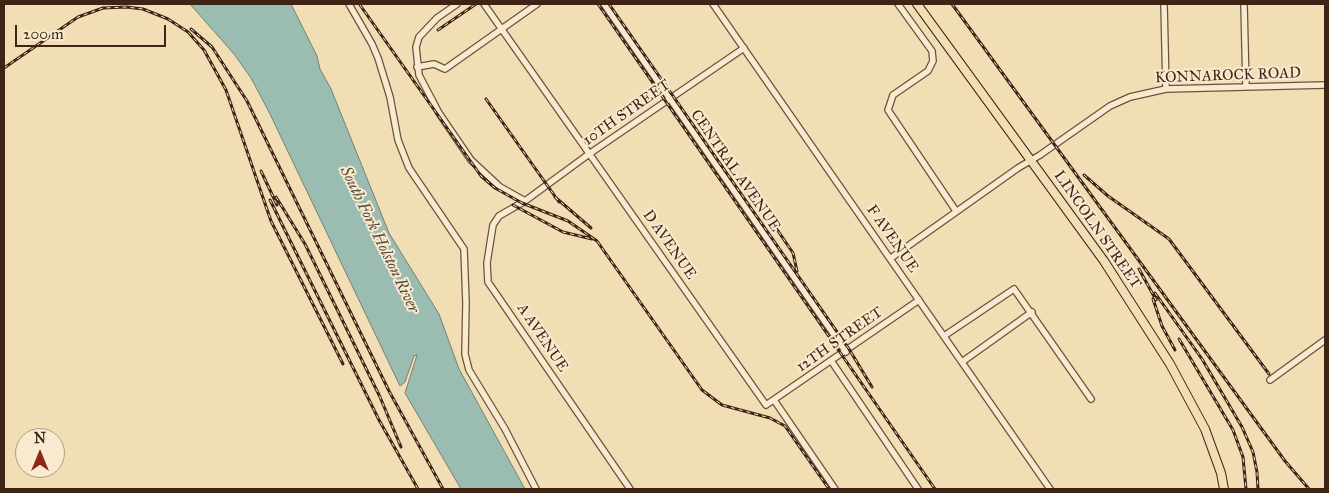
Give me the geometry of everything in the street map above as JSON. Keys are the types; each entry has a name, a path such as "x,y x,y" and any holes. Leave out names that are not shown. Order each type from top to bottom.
{"main road":[{"name":"LINCOLN STREET","path":"917,4 1104,261 1170,364 1201,420 1218,466 1224,489"}],"street":[{"path":"349,4 378,58 390,97 398,140 409,168 464,249 466,288 465,354 469,370 505,428 536,489"},
{"path":"457,4 437,18 420,37 416,47 417,67 425,88 439,113 480,170 500,187 525,201"},
{"name":"D AVENUE","path":"484,4 766,405 774,400"},
{"path":"417,67 434,64 445,69 537,4"},
{"name":"CENTRAL AVENUE","path":"604,4 846,352"},
{"name":"F AVENUE","path":"713,4 1050,489"},
{"path":"898,4 932,51 933,62 928,71 892,95 888,110 956,210"},
{"path":"1164,4 1166,89"},
{"path":"1244,4 1246,87"},
{"name":"10TH STREET","path":"525,201 589,154 744,48"},
{"name":"KONNAROCK ROAD","path":"1031,161 1110,106 1138,94 1166,89 1325,85"},
{"path":"891,258 956,210 1031,161"},
{"name":"A AVENUE","path":"525,201 499,216 492,226 487,263 488,282 630,489"},
{"path":"944,336 1014,289 1032,312 1091,399"},
{"name":"12TH STREET","path":"774,400 832,362 919,300"},
{"path":"962,362 1032,312"},
{"path":"1270,380 1325,340"},
{"path":"832,362 918,489"},
{"path":"774,400 835,489"}],"water":[{"name":"South Fork Holston River","path":"190,4 291,4 317,56 320,69 331,89 389,233 439,314 459,369 525,489 461,489 405,393 417,355 414,356 405,382 400,386 251,78 234,54"}],"railway":[{"path":"438,30 476,4"},
{"path":"598,4 935,489"},
{"path":"609,4 849,349 872,387"},
{"path":"952,4 1285,461 1309,489"},
{"path":"360,5 481,176 495,188 522,203 568,221 597,241 702,390 722,405 770,418 785,426 829,489"},
{"path":"4,68 78,17 103,8 126,7 143,9 168,19 188,32 204,50 226,90 271,221 343,364"},
{"path":"191,29 212,47 247,101 389,391 443,489"},
{"path":"486,99 559,202"},
{"path":"261,171 277,205"},
{"path":"1084,175 1108,196 1169,239 1269,374"},
{"path":"276,197 305,244 380,397 401,447"},
{"path":"555,197 591,228"},
{"path":"270,200 379,420 418,489"},
{"path":"513,205 563,232 592,239"},
{"path":"774,225 793,253 797,271"},
{"path":"1139,269 1156,300"},
{"path":"1155,293 1202,359 1242,427 1253,452 1258,489"},
{"path":"1153,299 1162,326 1175,350"},
{"path":"1179,339 1233,430 1243,457 1246,489"}]}
